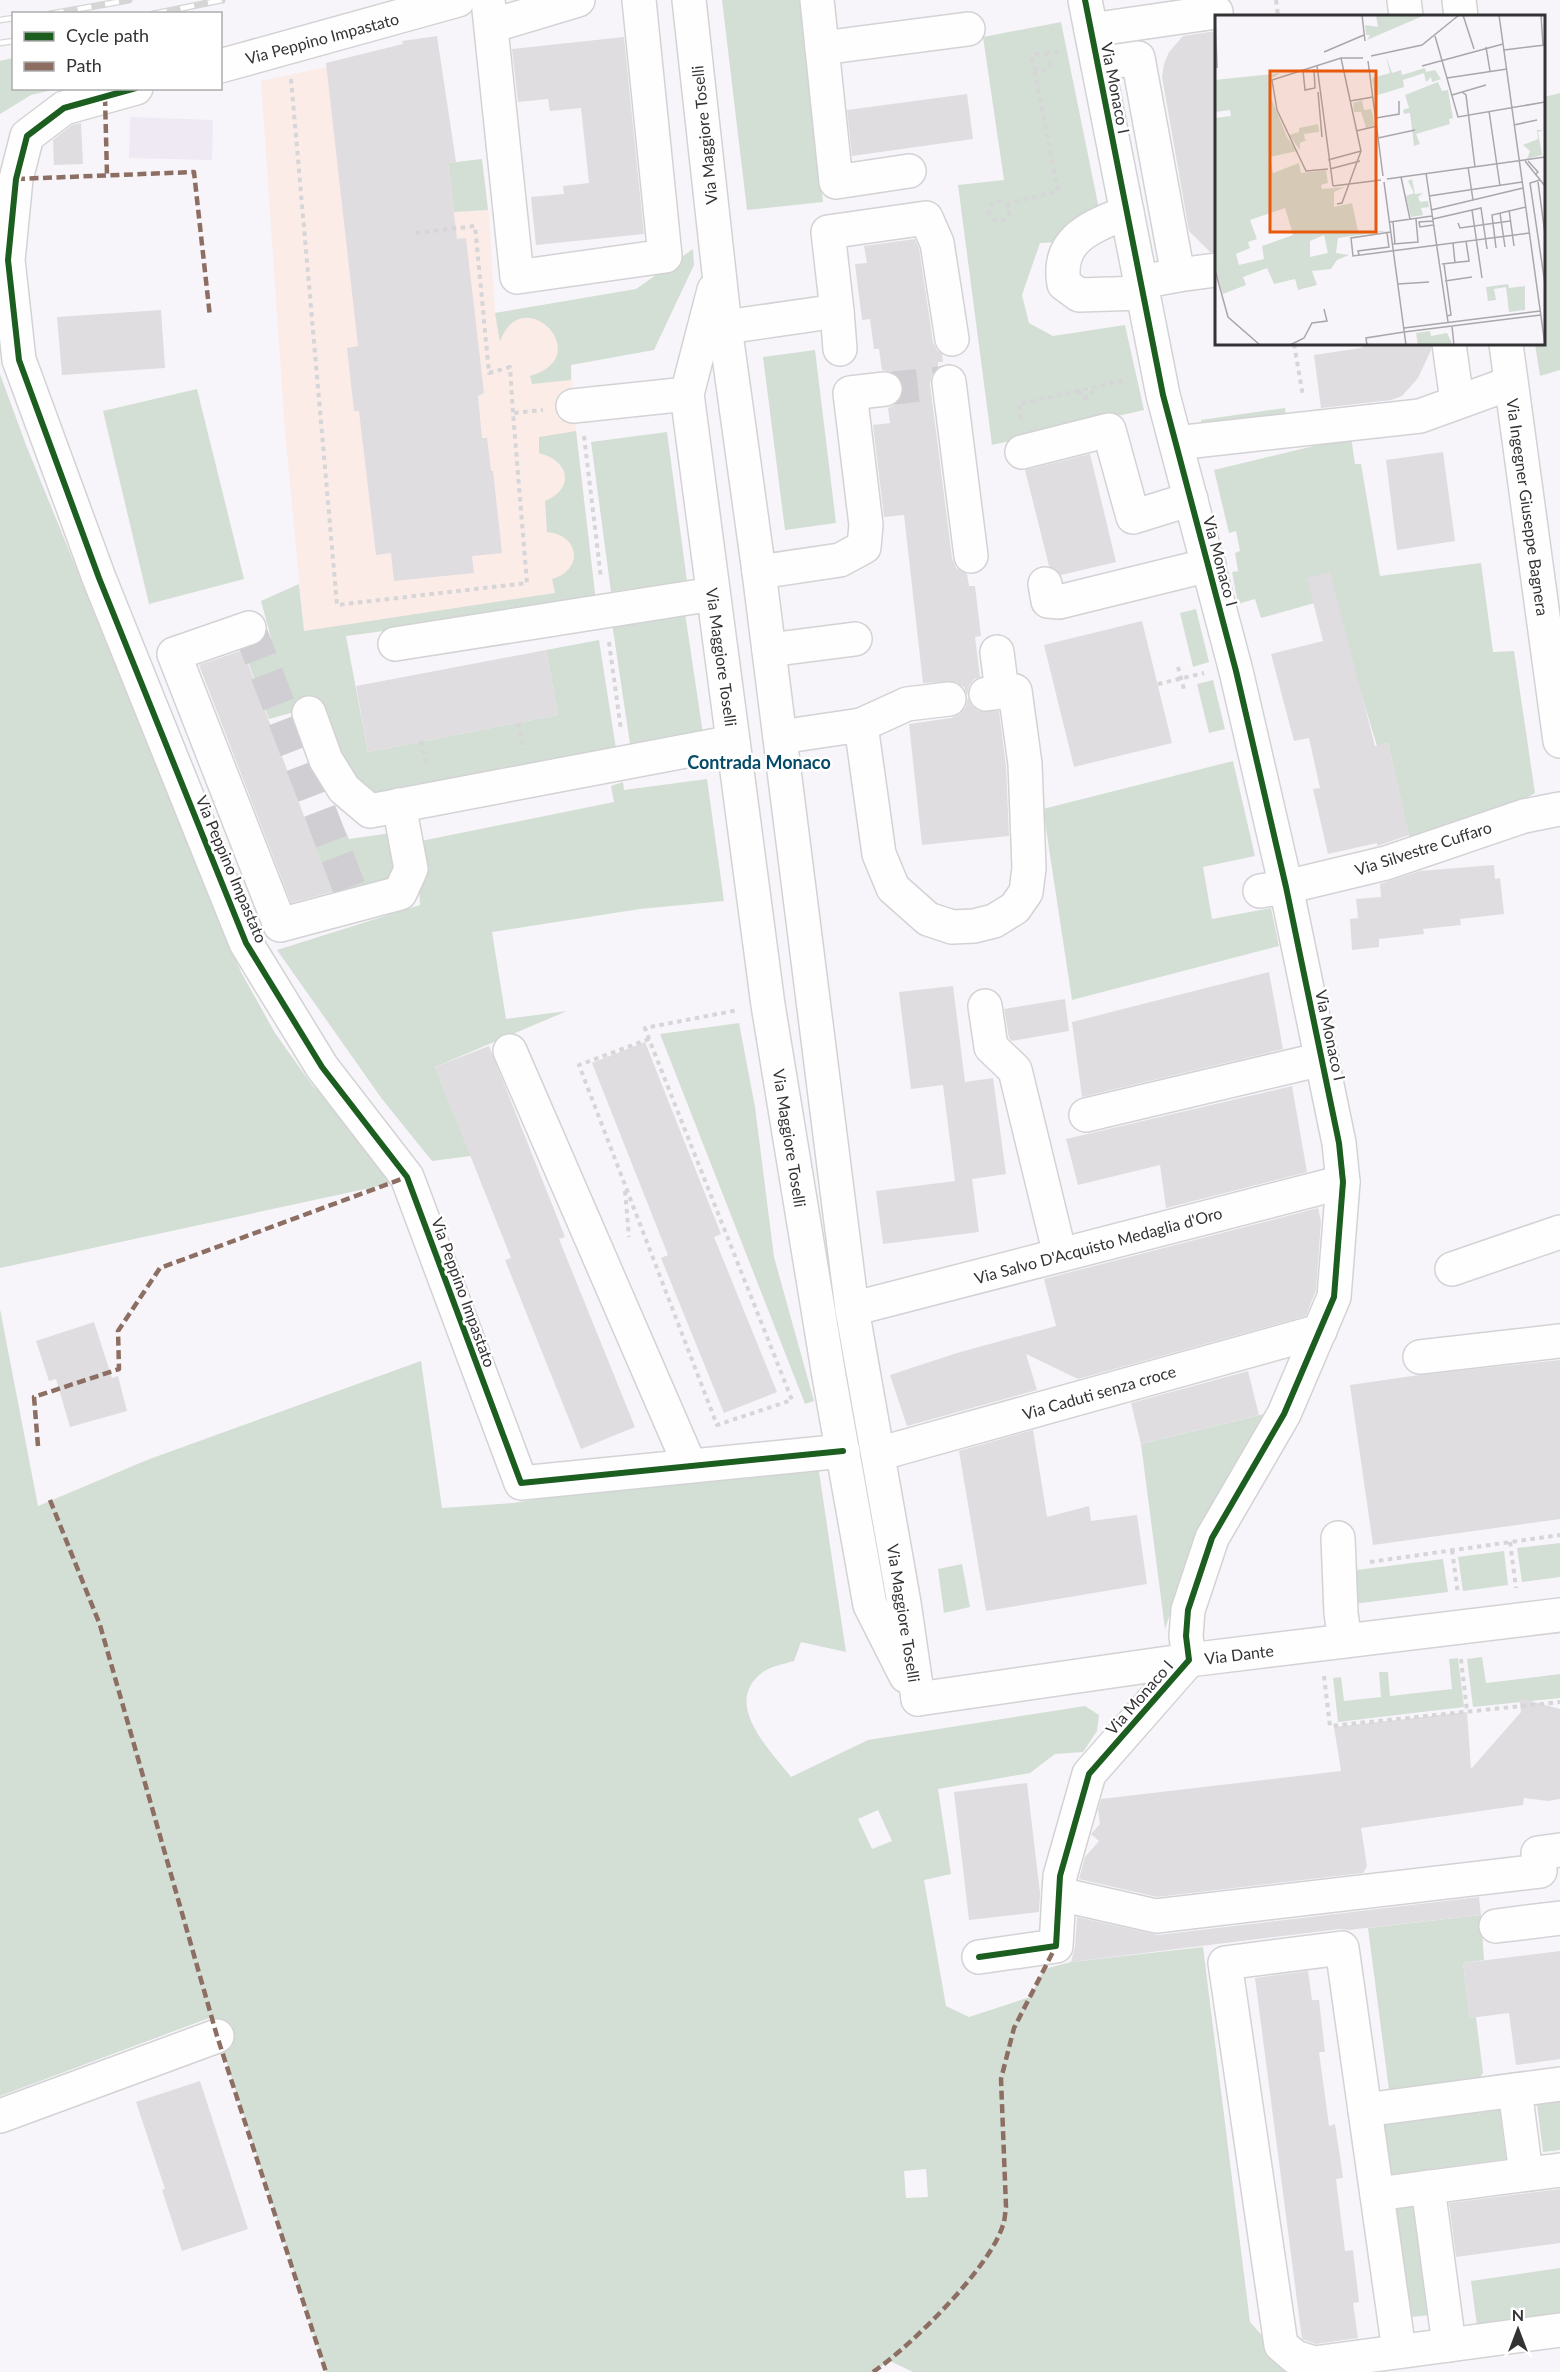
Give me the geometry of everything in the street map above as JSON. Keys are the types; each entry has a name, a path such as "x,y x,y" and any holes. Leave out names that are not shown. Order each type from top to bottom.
{"street":[{"name":"Via Peppino Impastato","path":"222,65 458,0"},
{"path":"578,0 490,13 517,277 665,256 639,0"},
{"name":"Via Maggiore Toselli","path":"689,0 719,270 714,329 753,526 852,1309 918,1699"},
{"path":"817,0 836,182 909,171"},
{"path":"1404,0 1406,15"},
{"path":"1459,0 1461,15"},
{"path":"1088,15 1216,12"},
{"name":"Via Monaco I","path":"979,1958 1056,1946 1060,1876 1089,1774 1189,1660 1186,1636 1188,1610 1212,1538 1284,1414 1334,1297 1343,1182 1339,1143 1322,1059 1273,889 1235,665 1159,372 1088,15"},
{"path":"822,48 968,29"},
{"path":"1098,64 1138,58 1178,275"},
{"name":"Via Peppino Impastato","path":"129,90 64,108 27,136 15,179 8,260 19,360 99,578 246,943 322,1067 407,1177 521,1483 843,1451"},
{"path":"1127,212 1084,231 1063,257 1064,284 1079,295 1142,287 1178,275 1215,270"},
{"path":"840,349 828,232 926,218 937,243 952,339"},
{"path":"714,329 837,311"},
{"name":"Via Maggiore Toselli","path":"714,329 687,394 768,1005 870,1605 918,1699"},
{"path":"1449,345 1457,401"},
{"name":"Via Ingegner Giuseppe Bagnera","path":"1506,345 1557,696 1560,741"},
{"path":"949,382 971,555"},
{"path":"1176,443 1420,416 1511,383"},
{"path":"759,572 840,560 864,547 866,525 850,393 885,389"},
{"path":"573,406 687,394"},
{"path":"1021,436 1109,430 1133,517 1191,499"},
{"path":"705,533 753,526"},
{"path":"1045,584 1048,602 1059,602 1209,565"},
{"path":"395,644 713,594"},
{"path":"135,668 249,628"},
{"path":"769,650 855,639"},
{"path":"861,725 879,854 893,888 928,919 952,927 974,926 994,921 1015,908 1026,892 1029,868 1025,764 1015,691 994,693 997,652"},
{"path":"174,654 280,925 400,893 411,869 399,805"},
{"path":"780,737 861,725 907,704 949,699"},
{"path":"309,713 326,760 344,789 370,811 733,742"},
{"name":"Via Silvestre Cuffaro","path":"1273,889 1386,863 1524,816 1560,809"},
{"path":"985,1006 991,1047 1015,1070 1060,1255"},
{"path":"510,1052 690,1466"},
{"path":"1086,1115 1322,1059"},
{"name":"Via Salvo D'Acquisto Medaglia d'Oro","path":"852,1309 1343,1182"},
{"path":"1452,1269 1560,1232"},
{"name":"Via Caduti senza croce","path":"878,1454 1320,1331"},
{"path":"1420,1357 1560,1341"},
{"path":"1339,1552 1341,1613 1345,1641"},
{"name":"Via Dante","path":"918,1699 1189,1660 1560,1615"},
{"path":"1059,1894 1112,1908 1156,1916 1540,1871 1538,1853 1560,1850"},
{"path":"1496,1926 1560,1918"},
{"path":"1400,2351 1342,1948 1225,1964 1281,2345 1295,2357 1314,2363 1560,2330"},
{"path":"0,2116 218,2036"},
{"path":"1365,2110 1560,2084"},
{"path":"1515,2090 1526,2174"},
{"path":"1377,2194 1560,2170"},
{"path":"1428,2187 1449,2345"}],"path":[{"path":"1276,0 1278,15"},
{"path":"1006,204 1008,210 1006,217 997,220 991,217 989,209 992,203 998,201 1006,204 1058,191 1031,62 1034,56 1042,52 1047,55 1051,63 1048,69 1040,71 1034,68"},
{"path":"291,74 338,605 527,583 510,367 489,373 475,226 416,233"},
{"path":"1294,345 1308,428"},
{"path":"1021,436 1019,404 1159,372"},
{"path":"1077,391 1084,398 1090,397 1094,387"},
{"path":"513,413 573,406"},
{"path":"1158,684 1235,665"},
{"path":"1178,667 1185,693"},
{"path":"518,723 525,756"},
{"path":"649,1038 579,1065 717,1425 792,1400 649,1038 645,1028 768,1005"},
{"path":"1339,1552 1452,1550 1560,1535"},
{"path":"1510,1542 1516,1588"},
{"path":"1452,1550 1458,1596"},
{"path":"1461,1658 1467,1711"},
{"path":"1324,1674 1330,1726 1560,1702"}],"shaded area":[{"path":"722,0 801,0 823,202 747,210"},
{"path":"1061,22 1099,209 1080,214 1062,242 1040,243 1022,295 1029,323 1053,336 1125,325 1144,410 992,445 958,185 1004,180 983,37"},
{"path":"400,45 448,163 482,159 489,216 495,313 560,303 571,365 576,431 596,602 305,642 285,431 261,81 326,67 326,63"},
{"path":"12,58 12,90 52,90 31,95 0,114 0,61"},
{"path":"1560,93 1560,370 1540,376 1535,345 1545,345 1545,97"},
{"path":"130,117 213,120 212,160 129,158"},
{"path":"482,159 488,210 454,212 448,163"},
{"path":"693,249 694,265 654,350 571,365 571,380 532,384 530,376 549,366 557,353 556,340 549,328 537,320 523,318 510,325 500,342 495,313 636,289"},
{"path":"815,350 836,523 785,530 763,357"},
{"path":"0,374 26,445 241,972 275,1033 297,1064 393,1183 0,1268"},
{"path":"197,389 244,579 149,604 103,411"},
{"path":"1285,408 1286,417 1202,429 1201,420"},
{"path":"576,431 596,602 346,636 368,752 558,715 546,650 599,640 616,749 383,795 366,792 355,783 320,705 269,719 243,648 271,638 261,601 299,584 304,631 555,593 552,579 562,575 569,568 574,553 566,539 547,532 545,501 555,496 561,489 565,475 557,462 539,453 539,437"},
{"path":"667,432 687,581 611,592 591,442"},
{"path":"1351,437 1355,464 1361,464 1380,576 1481,563 1493,652 1514,651 1535,793 1521,801 1411,845 1388,743 1377,746 1332,598 1261,618 1255,599 1238,604 1232,572 1238,571 1235,553 1240,551 1236,531 1229,533 1214,470"},
{"path":"1196,609 1209,662 1193,667 1180,613"},
{"path":"685,613 703,734 630,744 612,623"},
{"path":"1213,680 1225,729 1209,733 1197,684"},
{"path":"1233,761 1255,856 1203,867 1212,919 1271,908 1279,946 1072,1000 1043,809"},
{"path":"707,779 724,901 640,909 492,932 506,1019 567,1011 435,1067 471,1156 432,1161 382,1099 277,950 420,905 416,842 614,802 611,786 623,782 624,790"},
{"path":"339,817 349,839 391,833 397,868 388,880 332,893 308,827"},
{"path":"739,1023 755,1107 774,1257 814,1401 805,1404 660,1034"},
{"path":"0,1309 38,1506 147,1460 421,1361 442,1508 513,1503 589,1491 818,1465 846,1652 801,1642 794,1661 763,1672 751,1684 747,1698 748,1712 753,1726 791,1777 868,1740 1085,1706 1099,1715 1097,1731 1083,1752 1055,1754 1030,1773 938,1789 951,1874 924,1880 946,2006 969,2017 1030,1997 1044,1969 1071,1962 1203,1947 1250,2322 1269,2343 1310,2372 913,2372 890,2361 873,2372 326,2372 212,2017 0,2096","holes":["878,1810 892,1841 872,1849 858,1819","926,2169 928,2197 906,2198 904,2171"]},
{"path":"1264,1414 1198,1530 1165,1629 1141,1444"},
{"path":"1560,1543 1560,1577 1522,1582 1517,1548"},
{"path":"1504,1551 1508,1585 1463,1591 1458,1557"},
{"path":"1443,1559 1448,1592 1353,1604 1349,1571"},
{"path":"962,1564 970,1607 944,1613 938,1569"},
{"path":"1482,1657 1486,1683 1560,1674 1560,1698 1473,1707 1467,1659"},
{"path":"1458,1658 1464,1707 1338,1722 1333,1678 1341,1677 1344,1701 1381,1697 1379,1672 1388,1672 1390,1696 1452,1689 1449,1659"},
{"path":"1481,1915 1484,1960 1463,1963 1470,2018 1476,2017 1483,2073 1478,2080 1389,2090 1368,1928"},
{"path":"1560,2094 1560,2150 1543,2152 1536,2097"},
{"path":"1499,2104 1506,2159 1386,2175 1379,2131 1386,2119"},
{"path":"1416,2196 1431,2315 1402,2318 1387,2200"},
{"path":"1560,2268 1560,2315 1477,2326 1471,2281"}],"building":[{"path":"1215,31 1215,252 1210,252 1189,231 1162,77 1169,52 1183,36"},
{"path":"437,36 456,162 448,163 457,239 466,238 484,393 478,396 482,438 487,438 491,471 493,471 502,553 472,556 474,573 394,581 391,553 376,555 359,411 354,411 347,348 358,346 326,63 403,44 402,41"},
{"path":"624,37 644,234 536,245 531,197 564,194 563,186 589,183 581,108 550,111 548,99 518,102 512,49"},
{"path":"967,94 973,139 852,156 847,110"},
{"path":"81,123 83,164 54,165 53,140 72,125"},
{"path":"915,239 919,248 933,342 942,354 943,362 938,362 930,384 952,558 956,568 967,574 969,586 975,586 981,636 975,637 980,677 974,679 969,686 967,696 964,687 956,682 923,683 904,515 884,517 873,425 890,423 888,408 897,404 904,387 900,378 893,372 882,370 879,349 874,349 870,319 862,320 855,264 867,263 864,246"},
{"path":"161,310 165,368 62,375 57,317"},
{"path":"1364,345 1431,345 1431,350 1418,378 1402,396 1391,400 1321,408 1314,355 1361,348"},
{"path":"1443,452 1455,541 1397,550 1386,460"},
{"path":"1090,454 1116,562 1061,575 1049,566 1025,470"},
{"path":"1330,572 1375,746 1388,743 1409,835 1377,846 1377,843 1328,854 1313,789 1320,788 1309,738 1294,741 1271,654 1323,641 1307,578"},
{"path":"1142,621 1172,743 1074,767 1044,645"},
{"path":"243,650 332,892 291,903 199,665"},
{"path":"546,650 558,715 368,752 356,686"},
{"path":"968,697 971,705 978,711 999,711 1006,766 1009,836 922,845 909,724 951,718 960,714 966,707"},
{"path":"1494,865 1495,879 1500,878 1504,914 1460,919 1461,925 1423,929 1424,934 1379,939 1379,947 1352,950 1350,919 1358,918 1356,899 1381,897 1380,884 1420,871"},
{"path":"1269,972 1283,1049 1082,1097 1072,1022"},
{"path":"953,986 965,1082 993,1078 1006,1174 972,1179 979,1232 883,1244 876,1191 955,1181 943,1085 911,1089 899,992"},
{"path":"1065,999 1069,1031 1012,1041 1009,1038 1004,1009"},
{"path":"645,1042 721,1234 714,1237 777,1392 724,1413 661,1258 668,1255 592,1063"},
{"path":"489,1046 565,1237 559,1239 635,1427 581,1449 505,1260 511,1258 435,1067"},
{"path":"1292,1086 1307,1172 1166,1208 1160,1165 1078,1185 1066,1139"},
{"path":"1318,1208 1321,1221 1316,1290 1306,1316 1078,1379 1026,1354 1037,1390 907,1426 890,1375 957,1353 1056,1326 1044,1279"},
{"path":"94,1322 112,1378 118,1376 127,1411 70,1427 56,1379 49,1381 36,1341"},
{"path":"1560,1360 1560,1519 1373,1545 1350,1385"},
{"path":"1248,1371 1259,1415 1141,1444 1131,1403"},
{"path":"1033,1430 1047,1517 1089,1506 1091,1521 1137,1515 1147,1584 986,1611 959,1451"},
{"path":"1519,1698 1560,1709 1560,1799 1548,1801 1524,1798 1523,1805 1361,1828 1367,1866 1363,1873 1157,1897 1079,1879 1085,1857 1099,1841 1091,1834 1100,1824 1098,1810 1101,1799 1341,1771 1334,1727 1467,1712 1471,1769 1521,1712"},
{"path":"1027,1783 1040,1893 1039,1912 969,1920 954,1792"},
{"path":"1479,1897 1481,1915 1340,1929 1071,1962 1075,1947 1077,1917 1158,1935"},
{"path":"1560,1951 1560,2059 1516,2065 1509,2013 1470,2018 1463,1963"},
{"path":"1308,1971 1312,2000 1319,2000 1325,2052 1319,2052 1329,2126 1335,2124 1343,2178 1336,2179 1345,2251 1353,2250 1359,2302 1353,2303 1358,2338 1316,2344 1302,2339 1255,1978"},
{"path":"200,2081 248,2229 182,2251 162,2190 165,2189 136,2102"},
{"path":"1560,2189 1560,2243 1456,2257 1449,2203"}],"tunnel":[{"path":"885,389 949,382"},
{"path":"249,628 356,905"}],"railway":[{"path":"61,12 129,0"},
{"path":"163,12 222,0"},
{"path":"0,20 12,18"},
{"path":"0,43 12,41"}],"marked path":[{"path":"105,97 107,175"},
{"path":"16,179 194,172 210,317"},
{"path":"38,1446 34,1397 119,1369 118,1331 160,1268 407,1177"},
{"path":"50,1500 100,1625 217,2036 326,2372"},
{"path":"873,2372 908,2344 966,2284 995,2243 1003,2225 1006,2207 1001,2079 1014,2028 1056,1946"}],"cycle path":[{"path":"979,1957 1056,1946 1060,1876 1089,1774 1189,1660 1186,1636 1188,1610 1212,1538 1284,1414 1334,1297 1343,1182 1339,1143 1286,887 1236,671 1163,395 1085,0"},
{"path":"129,90 64,108 27,136 16,179 8,260 19,360 99,578 246,943 322,1067 407,1177 521,1483 843,1451"}],"district":[{"name":"Contrada Monaco","path":"759,762"}]}
